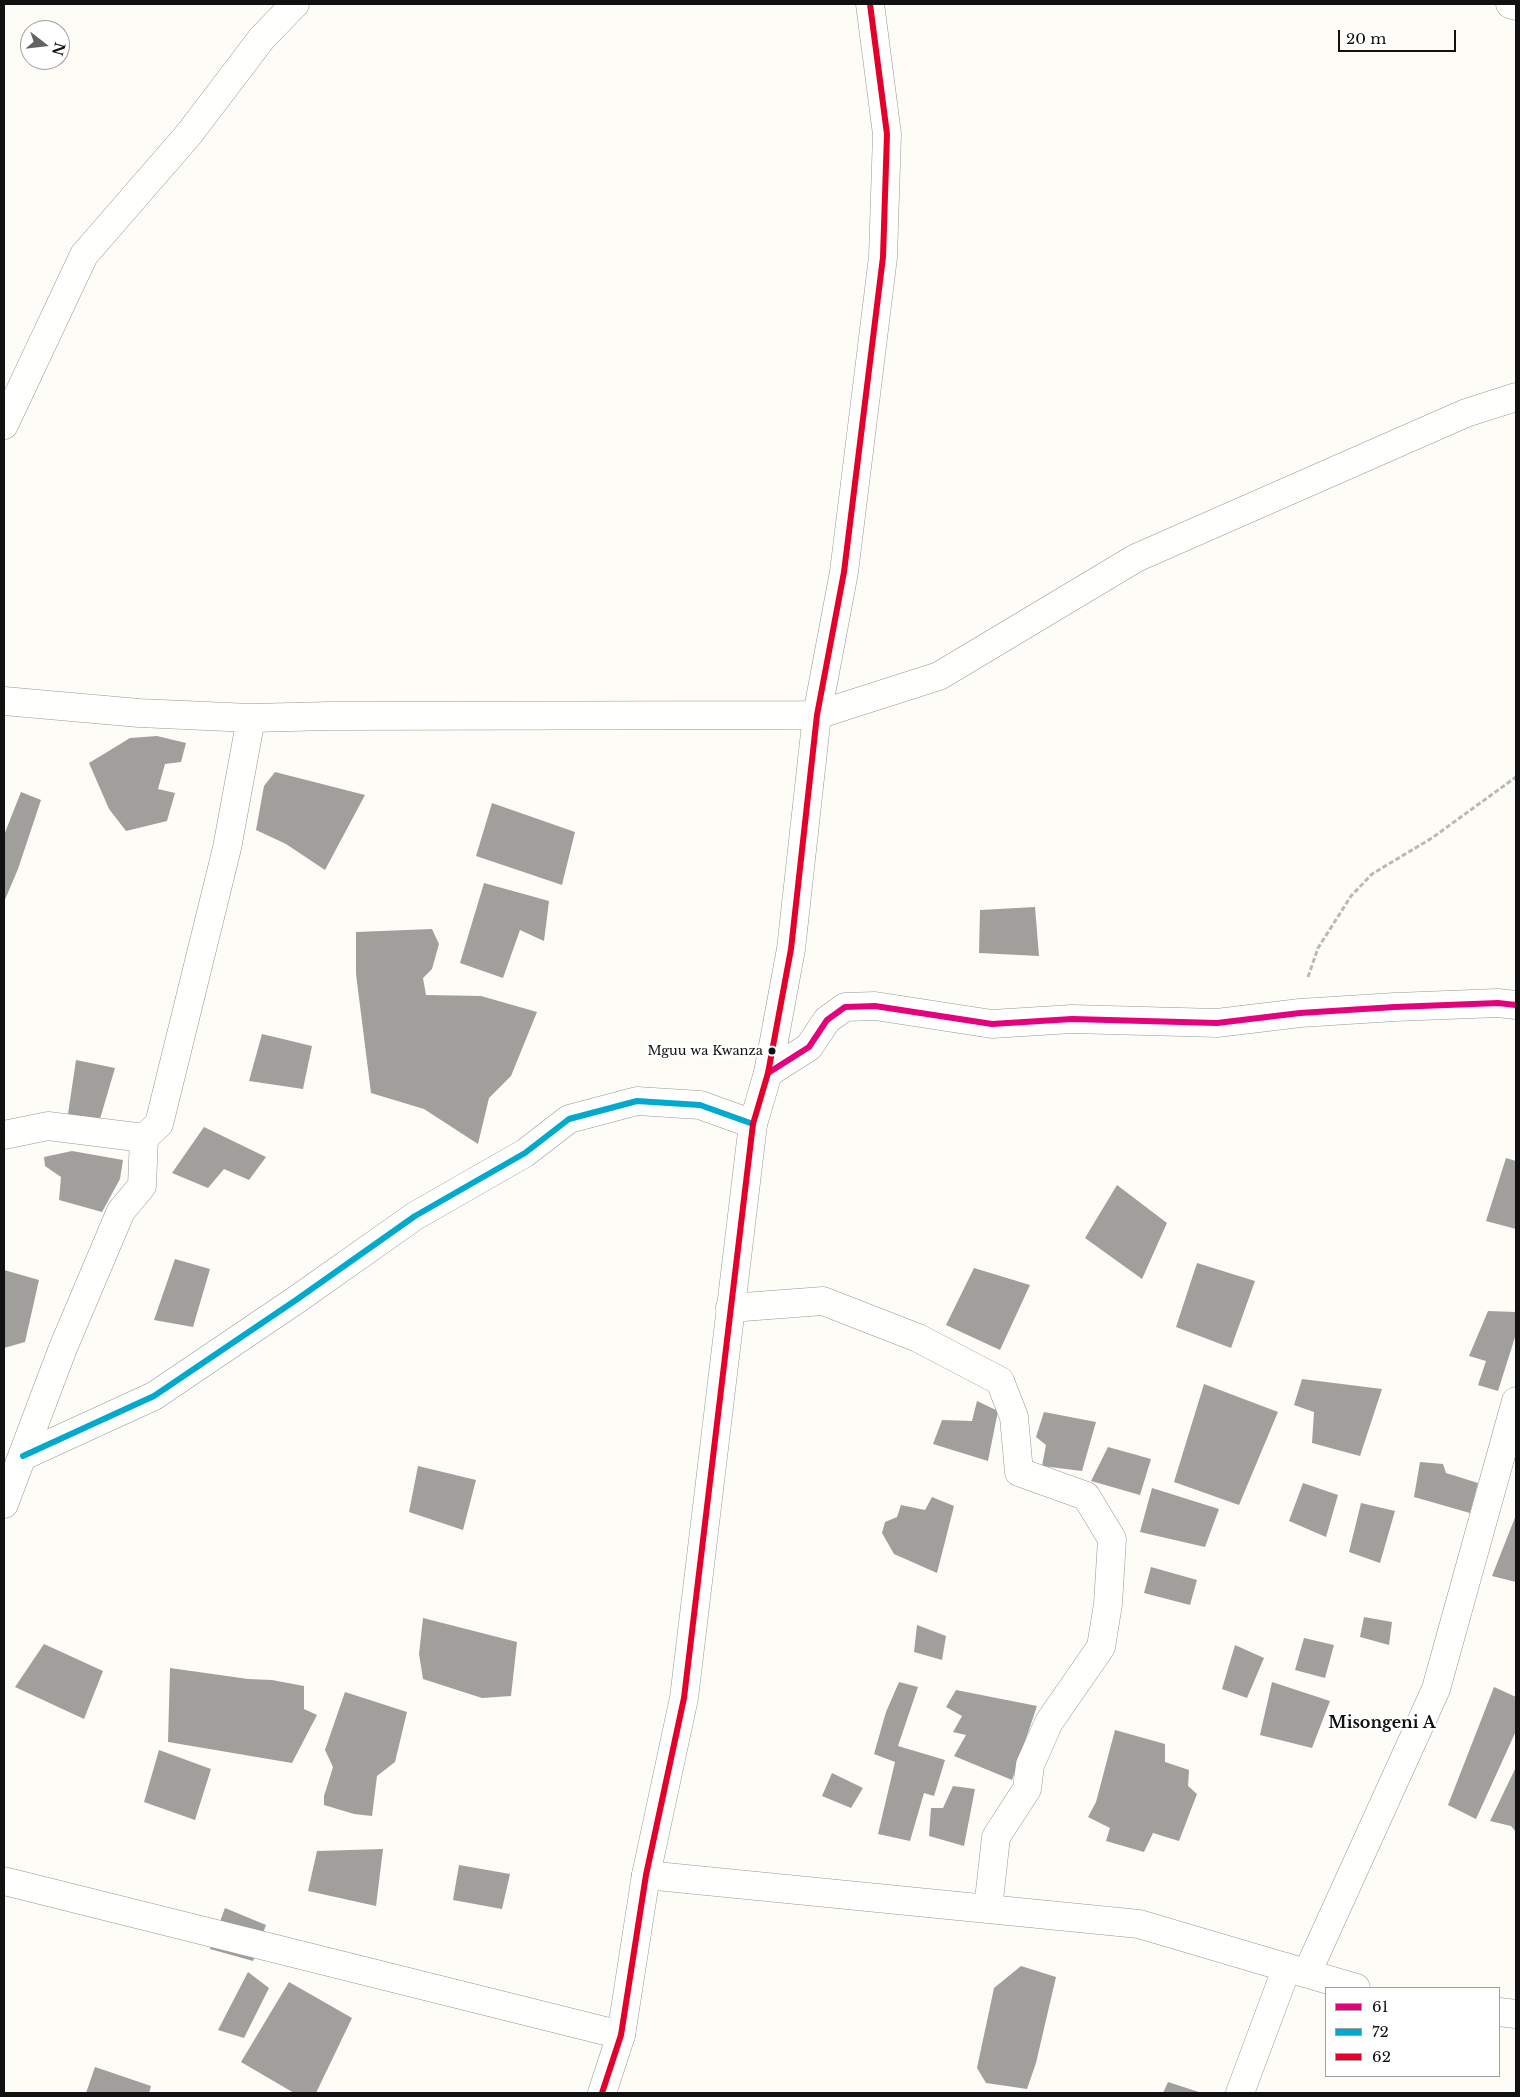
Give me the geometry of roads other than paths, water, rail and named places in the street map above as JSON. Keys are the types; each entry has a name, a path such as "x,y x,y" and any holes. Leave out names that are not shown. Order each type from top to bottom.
{"street":[{"path":"4,425 84,255 189,134 262,38 295,4"},
{"path":"602,2093 621,2035 646,1875 684,1698 753,1124 768,1072 791,949 817,715 844,572 883,258 888,134 870,4"},
{"path":"1510,4 1516,6"},
{"path":"4,701 139,713 251,718 817,715 939,676 1136,558 1466,413 1516,397"},
{"path":"4,1504 63,1348 121,1211 142,1186 144,1138 158,1124 161,1114 227,848 251,718"},
{"path":"768,1072 809,1047 827,1020 845,1007 875,1006 992,1024 1072,1019 1217,1022 1300,1013 1404,1007 1516,1005"},
{"path":"23,1456 154,1396 296,1300 415,1216 526,1153 568,1119 637,1100 700,1105 753,1124"},
{"path":"4,1135 48,1126 144,1138"},
{"path":"730,1308 823,1301 918,1338 1000,1382 1014,1416 1019,1472 1086,1496 1112,1540 1108,1604 1101,1648 1049,1722 1030,1765 1027,1789 996,1837 988,1909"},
{"path":"1240,2093 1297,1970 1436,1689 1516,1401"},
{"path":"646,1875 1139,1924 1353,1987"},
{"path":"4,1881 621,2035"},
{"path":"1500,2012 1516,2014"}],"place":[{"name":"Mguu wa Kwanza","path":"772,1051"}],"district":[{"name":"Misongeni A","path":"1382,1723"}]}
